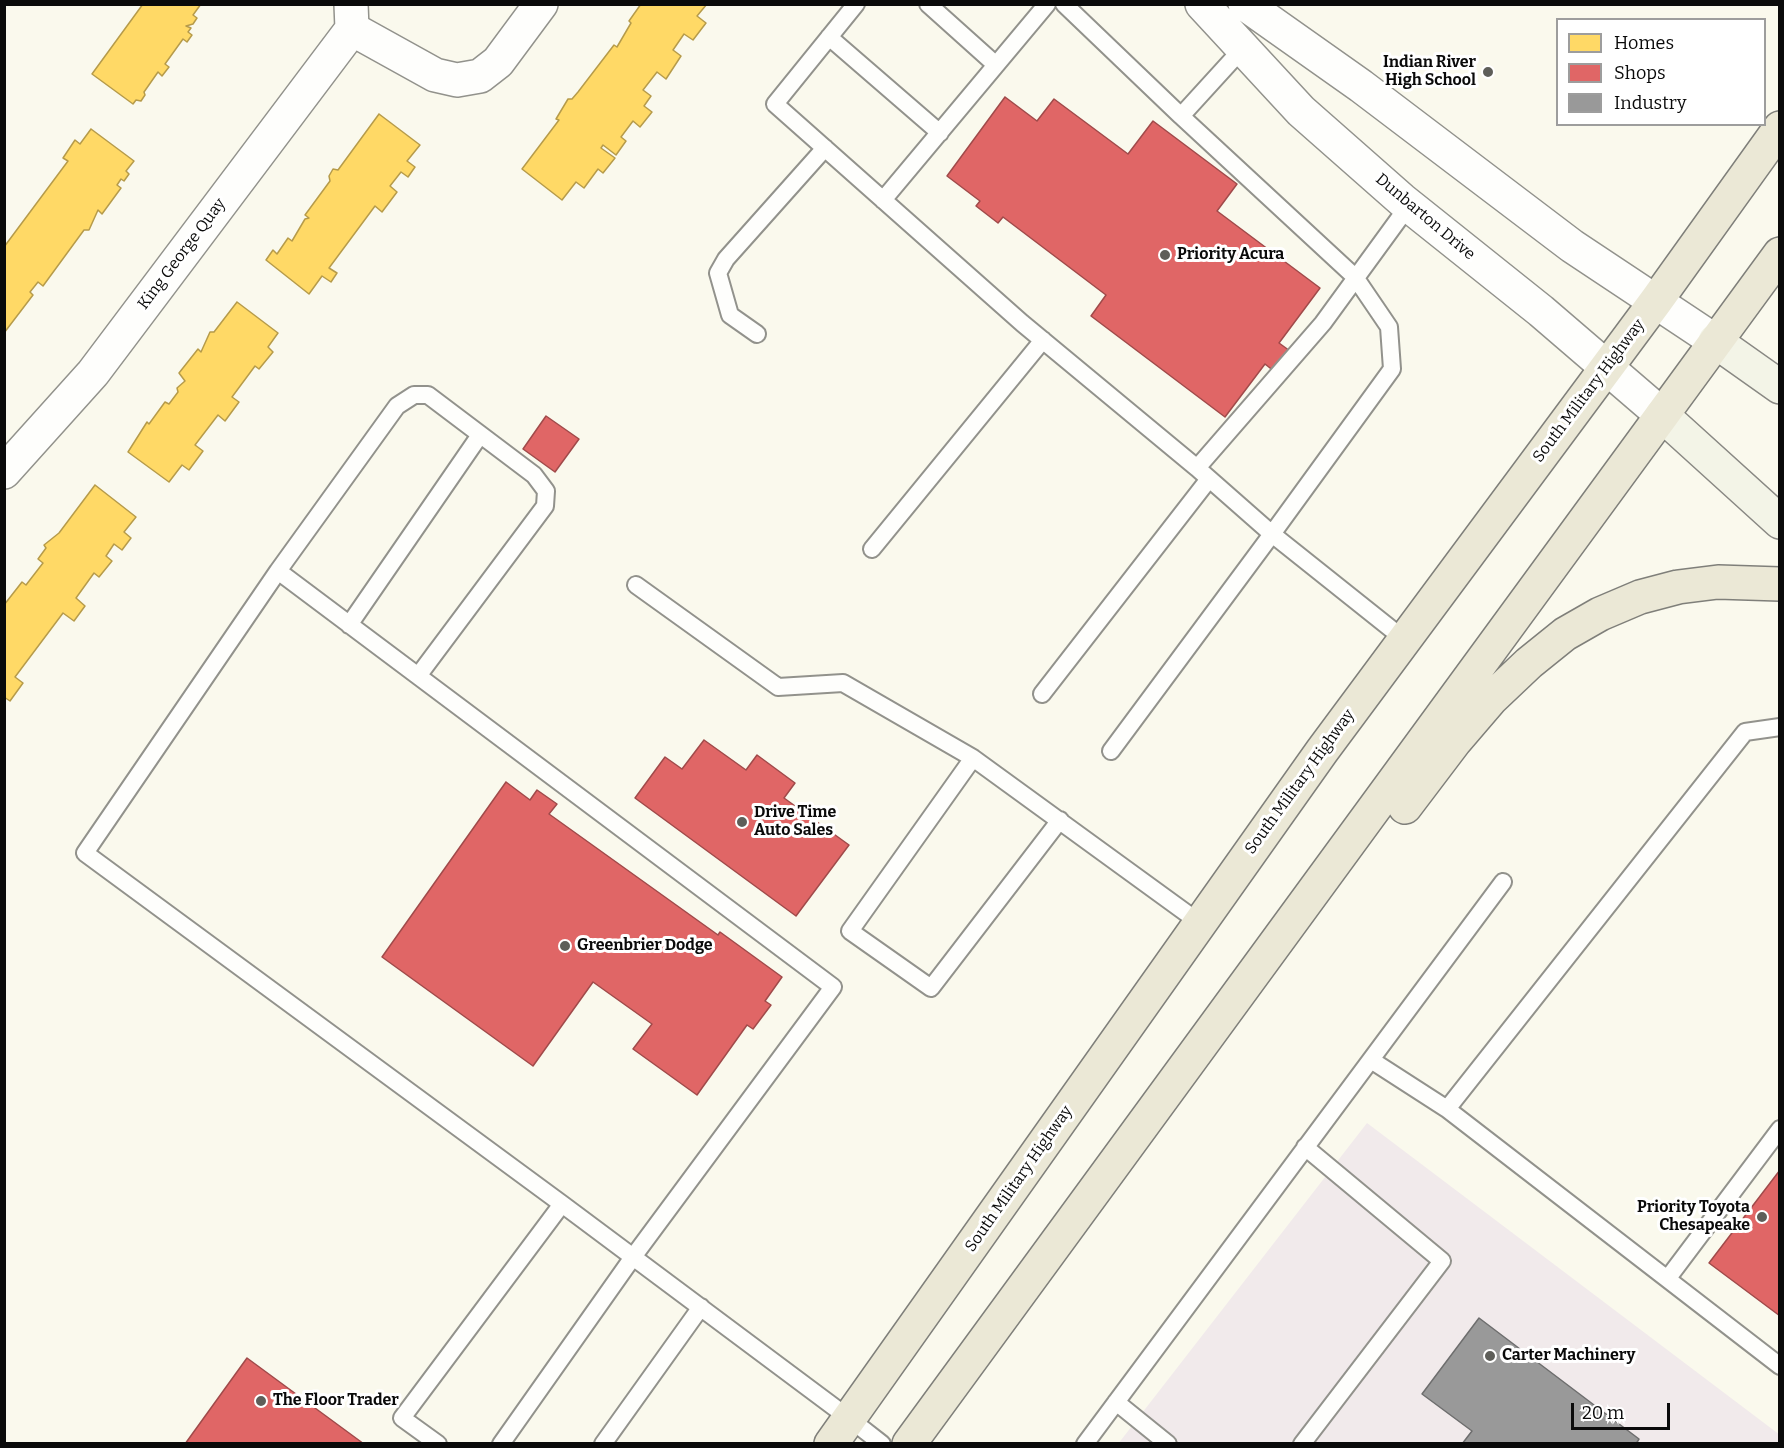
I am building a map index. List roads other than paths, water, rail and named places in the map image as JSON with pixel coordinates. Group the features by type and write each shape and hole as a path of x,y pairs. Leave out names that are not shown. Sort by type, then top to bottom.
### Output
{"main road":[{"name":"South Military Highway","path":"840,1431 1200,922 1405,640 1656,302 1779,128"},
{"path":"909,1443 1229,1009 1779,254"},
{"path":"1715,341 1779,387"},
{"path":"1662,415 1779,522"},
{"path":"1229,1009 1333,904 1448,749 1491,699 1529,663 1565,634 1600,614 1640,597 1678,587 1718,582 1759,581 1779,584"}],"street":[{"name":"King George Quay","path":"4,472 93,373 351,17 435,75 457,80 480,76 498,62 542,4"},
{"name":"Dunbarton Drive","path":"1202,4 1301,111 1409,205 1607,367 1662,415"},
{"path":"1245,4 1361,86 1572,246 1715,341"}],"lane":[{"path":"856,4 775,104 1042,340 1272,534 1405,640"},
{"path":"928,4 996,65"},
{"path":"884,200 1047,4"},
{"path":"1064,4 1181,116 1355,276 1389,327 1392,369 1111,751"},
{"path":"829,37 940,133"},
{"path":"1181,116 1243,48"},
{"path":"758,334 730,315 718,273 726,259 825,148"},
{"path":"1042,694 1203,474 1323,323 1355,276 1409,205"},
{"path":"872,549 1042,340"},
{"path":"418,676 545,506 546,491 541,483 428,395 414,395 404,399 397,406 278,571 85,853 701,1307 840,1431 882,1443"},
{"path":"349,625 480,435"},
{"path":"278,571 833,987 633,1257 501,1443"},
{"path":"636,585 778,687 843,683 973,758 1200,922"},
{"path":"1447,1109 1745,732 1779,727"},
{"path":"973,758 850,931 931,988 1060,820"},
{"path":"1085,1443 1503,882"},
{"path":"1371,1060 1447,1109 1779,1366"},
{"path":"1668,1278 1779,1129"},
{"path":"1302,1443 1442,1261 1305,1147"},
{"path":"438,1443 402,1418 562,1204"},
{"path":"603,1443 701,1307"},
{"path":"1116,1402 1168,1443"}],"place":[{"name":"Indian River High School","path":"1488,72"},
{"name":"Priority Acura","path":"1165,255"},
{"name":"Drive Time Auto Sales","path":"742,822"},
{"name":"Greenbrier Dodge","path":"565,946"},
{"name":"Priority Toyota Chesapeake","path":"1762,1217"},
{"name":"Carter Machinery","path":"1490,1356"},
{"name":"The Floor Trader","path":"261,1401"}]}
